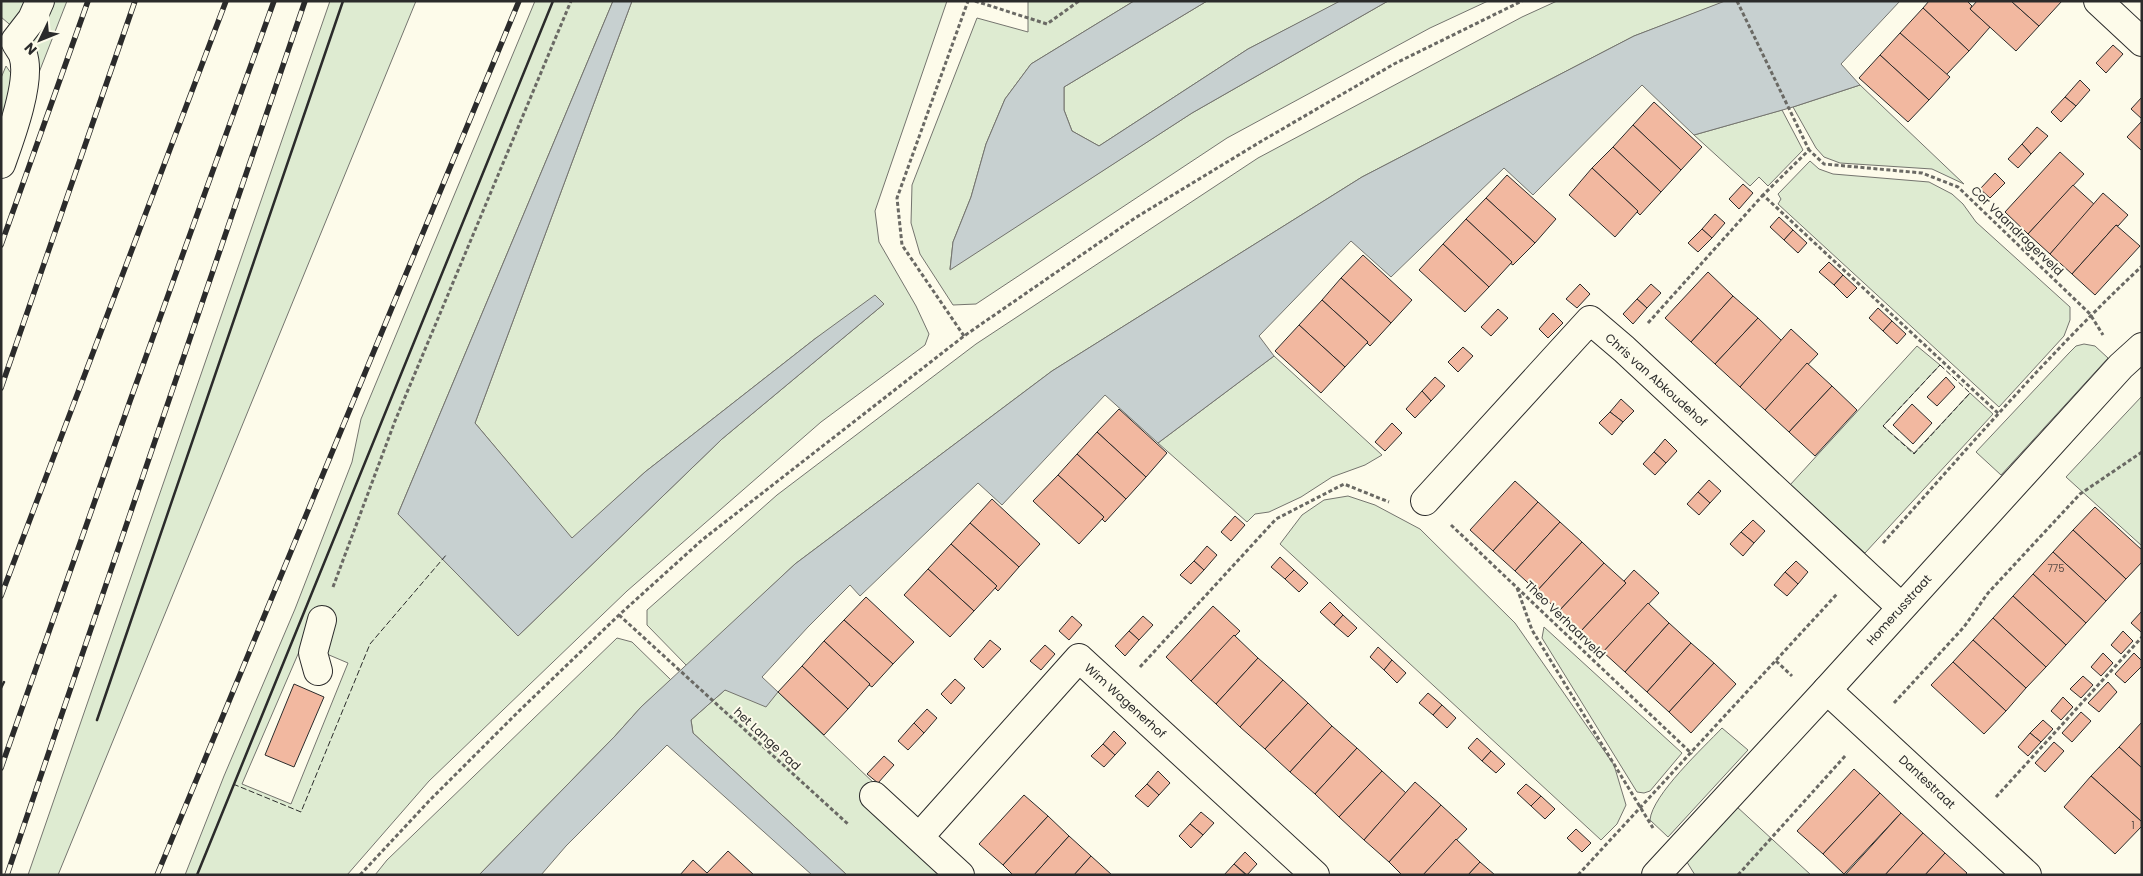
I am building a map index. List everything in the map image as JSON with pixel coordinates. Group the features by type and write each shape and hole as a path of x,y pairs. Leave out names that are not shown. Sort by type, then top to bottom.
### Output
{"street":[{"path":"1,164 19,107 25,73 23,56 8,36 28,25 40,1"},
{"path":"2098,1 2142,42"},
{"name":"Chris van Abkoudehof","path":"1425,501 1590,320 1624,349 1901,607"},
{"name":"Homerusstraat","path":"1664,867 2121,366 2142,347"},
{"path":"318,671 313,653 322,620"},
{"name":"Wim Wagenerhof","path":"929,826 1079,658 1315,875"},
{"name":"Dantestraat","path":"1827,690 2027,875"},
{"path":"874,796 960,875"}],"path":[{"path":"322,620 353,531 395,421 571,1"},
{"path":"964,336 902,245 898,198 968,1"},
{"path":"975,1 1047,24 1079,1"},
{"path":"360,875 436,794 619,615 702,540 964,336 1135,218 1260,142 1394,64 1522,1"},
{"name":"Cor Vaandragerveld","path":"1737,1 1809,150 1824,164 1922,173 1958,187 2090,314 2121,366"},
{"path":"1624,349 1763,195 1809,150"},
{"path":"1763,195 1998,413"},
{"path":"1738,875 1964,628 1988,593 2080,494 2142,452"},
{"path":"1116,693 1276,519 1344,484 1404,508 1425,501"},
{"name":"Theo Verhaarveld","path":"1425,501 1517,586 1692,754"},
{"path":"1517,586 1532,630 1664,867"},
{"name":"het Lange Pad","path":"619,615 855,831"},
{"path":"1972,824 2142,637"}],"green space":[{"path":"1,1 67,1 38,75 22,35 1,17"},
{"path":"330,1 416,1 58,875 28,875"},
{"path":"535,1 613,1 398,514 518,636 722,439 884,304 816,338 645,472 572,539 475,423 632,1 947,1 875,211 879,242 916,306 929,334 925,345 821,422 627,591 429,781 347,875 185,875 224,776 295,609 352,462 361,419","holes":["314,617 322,652 348,663 291,804 242,784"]},
{"path":"1028,1 1134,1 1031,64 1005,99 986,144 971,197 953,242 950,269 1192,113 1388,1 1488,1 1430,28 1227,138 976,304 953,305 920,254 911,223 912,185 977,18 1028,32"},
{"path":"1207,1 1341,1 1248,49 1099,146 1072,131 1064,110 1064,87"},
{"path":"1557,1 1724,2 1634,36 1362,177 1052,371 795,564 687,666 647,625 647,610 777,495 976,344 1258,158 1522,17"},
{"path":"6,66 15,79 1,151 1,78"},
{"path":"1860,85 1964,184 1932,169 1840,163 1824,157 1816,148 1793,107"},
{"path":"1782,110 1803,150 1768,186 1759,177 1750,186 1694,135"},
{"path":"1810,161 1819,169 1833,174 1929,182 1952,194 1963,204 1976,222 2070,307 2070,320 2064,336 1999,407 1778,204 1781,199 1778,194"},
{"path":"2084,344 2095,346 2108,358 2001,475 1976,452 2076,346"},
{"path":"1917,346 1940,365 1883,426 1914,453 1970,393 1993,414 1865,553 1790,485"},
{"path":"1274,356 1382,455 1365,465 1332,477 1301,497 1269,512 1255,514 1247,522 1158,443"},
{"path":"2142,396 2142,546 2066,477"},
{"path":"1348,496 1375,505 1420,529 1515,623 1614,765 1626,805 1617,824 1601,840 1280,544 1302,515 1324,500"},
{"path":"1544,627 1682,753 1650,791 1644,793 1637,792 1542,638"},
{"path":"617,638 632,642 671,680 641,707 479,875 375,875 387,860"},
{"path":"725,690 778,692 876,785 944,875 847,875 693,733 691,720"},
{"path":"1722,728 1748,750 1668,837 1650,820 1653,810 1669,785"},
{"path":"1736,806 1811,875 1695,875 1685,859"}],"shaded area":[{"path":"613,1 632,1 475,423 572,538 645,472 816,338 875,295 884,304 722,439 518,636 398,514"},
{"path":"1134,1 1207,1 1064,87 1064,110 1072,131 1099,146 1248,49 1340,1 1388,1 1192,113 950,270 953,242 971,197 986,144 1005,99 1031,64"},
{"path":"1725,1 1900,1 1841,64 1860,85 1793,107 1694,135 1642,85 1533,195 1504,168 1391,277 1351,241 1259,336 1274,356 1158,443 1105,395 1002,505 978,483 860,596 850,585 762,677 778,692 766,707 725,690 691,720 693,733 847,875 812,875 667,745 566,846 541,875 479,875 641,707 795,564 1052,371 1362,177 1634,36"}],"building":[{"path":"1929,1 1967,1 1972,6 1970,9 1990,27 1969,51 1923,8"},
{"path":"1977,1 2011,1 2039,26 2016,51 1970,9"},
{"path":"2011,1 2062,1 2039,26"},
{"path":"1923,8 1969,51 1946,75 1900,33"},
{"path":"1900,33 1950,77 1929,100 1880,55"},
{"path":"2113,45 2123,54 2106,73 2096,63"},
{"path":"1880,55 1929,100 1908,122 1859,78"},
{"path":"2080,80 2090,90 2076,106 2065,97"},
{"path":"2065,97 2076,106 2061,122 2051,112"},
{"path":"2142,97 2142,119 2131,109"},
{"path":"1654,102 1702,147 1681,170 1633,125"},
{"path":"2142,121 2142,149 2141,150 2127,137"},
{"path":"1633,125 1681,170 1661,192 1613,147"},
{"path":"2037,127 2048,136 2031,154 2022,144"},
{"path":"2022,144 2031,154 2018,168 2008,159"},
{"path":"1613,147 1661,192 1640,215 1592,168"},
{"path":"2060,152 2084,174 2028,234 2005,212"},
{"path":"1592,168 1638,211 1615,237 1569,195"},
{"path":"1995,173 2005,183 1990,198 1980,189"},
{"path":"1507,175 1556,219 1535,243 1486,198"},
{"path":"1743,184 1753,193 1739,209 1729,199"},
{"path":"2073,185 2095,205 2050,254 2028,234"},
{"path":"2103,193 2128,215 2118,226 2116,225 2072,274 2050,254"},
{"path":"1486,198 1535,243 1513,265 1466,219"},
{"path":"1715,214 1725,223 1712,238 1702,229"},
{"path":"1779,217 1793,230 1784,240 1770,227"},
{"path":"1466,219 1512,262 1489,287 1443,244"},
{"path":"2116,225 2140,246 2095,295 2072,274"},
{"path":"1702,229 1712,238 1698,252 1688,243"},
{"path":"1793,230 1807,243 1798,253 1784,240"},
{"path":"1443,244 1489,287 1465,312 1419,270"},
{"path":"1363,255 1412,300 1391,323 1341,278"},
{"path":"1829,262 1843,275 1834,285 1819,272"},
{"path":"1708,272 1733,296 1691,342 1665,318"},
{"path":"1843,275 1857,288 1847,298 1834,285"},
{"path":"1341,278 1391,323 1370,346 1368,342 1322,300"},
{"path":"1580,284 1590,294 1577,308 1566,299"},
{"path":"1651,284 1661,293 1647,308 1637,299"},
{"path":"1733,296 1758,318 1715,364 1691,342"},
{"path":"1637,299 1647,308 1633,324 1623,314"},
{"path":"1322,300 1368,342 1345,367 1299,325"},
{"path":"1878,308 1892,321 1883,331 1869,318"},
{"path":"1498,309 1508,318 1491,336 1481,327"},
{"path":"1553,313 1563,323 1548,338 1539,329"},
{"path":"1758,318 1782,341 1740,387 1715,364"},
{"path":"1892,321 1906,334 1897,344 1883,331"},
{"path":"1299,325 1345,367 1321,393 1275,351"},
{"path":"1791,329 1818,354 1765,410 1740,387"},
{"path":"1463,347 1473,356 1458,372 1448,362"},
{"path":"1807,363 1832,386 1789,432 1765,410"},
{"path":"1435,377 1445,386 1431,401 1422,391"},
{"path":"1946,377 1955,387 1937,406 1927,397"},
{"path":"1832,386 1857,410 1815,456 1789,432"},
{"path":"1422,391 1431,401 1415,418 1406,409"},
{"path":"1621,399 1634,411 1623,422 1610,412"},
{"path":"1912,404 1932,423 1913,444 1893,425"},
{"path":"1119,409 1167,453 1146,477 1097,432"},
{"path":"1610,412 1623,422 1612,435 1599,423"},
{"path":"1392,423 1402,433 1385,451 1375,442"},
{"path":"1097,432 1146,477 1126,499 1077,454"},
{"path":"1665,439 1677,451 1666,463 1654,452"},
{"path":"1654,452 1666,463 1655,475 1643,464"},
{"path":"1077,454 1126,499 1105,522 1102,519 1104,517 1058,475"},
{"path":"1058,475 1104,517 1079,544 1033,501"},
{"path":"1709,480 1721,491 1710,503 1698,492"},
{"path":"1515,481 1538,502 1493,551 1470,530"},
{"path":"1698,492 1710,503 1699,515 1687,504"},
{"path":"992,499 1040,544 1019,567 970,523"},
{"path":"1538,502 1560,522 1515,571 1493,551"},
{"path":"2095,507 2142,550 2142,562 2126,579 2073,530"},
{"path":"1235,516 1245,525 1231,541 1221,532"},
{"path":"1753,520 1765,531 1754,543 1741,532"},
{"path":"1560,522 1582,542 1537,591 1515,571"},
{"path":"970,523 1019,567 998,591 995,588 997,586 951,544"},
{"path":"2073,530 2126,579 2106,601 2053,552"},
{"path":"1741,532 1754,543 1743,556 1730,544"},
{"path":"1582,542 1604,563 1559,611 1537,591"},
{"path":"951,544 997,586 974,611 928,569"},
{"path":"1207,546 1217,555 1204,570 1194,561"},
{"path":"2053,552 2106,601 2086,623 2033,574"},
{"path":"1280,557 1294,570 1285,579 1271,567"},
{"path":"1194,561 1204,570 1191,584 1180,575"},
{"path":"1796,561 1808,572 1798,584 1785,572"},
{"path":"1604,563 1626,583 1581,631 1559,611"},
{"path":"928,569 974,611 950,637 904,595"},
{"path":"1294,570 1308,583 1299,592 1285,579"},
{"path":"1634,570 1659,593 1603,652 1581,631 1626,583 1624,581"},
{"path":"1785,572 1798,584 1787,596 1774,585"},
{"path":"2033,574 2086,623 2066,645 2013,596"},
{"path":"2013,596 2066,645 2046,667 1993,618"},
{"path":"866,597 914,642 893,664 844,620"},
{"path":"1330,602 1343,615 1334,625 1320,612"},
{"path":"1648,603 1669,623 1625,672 1603,652"},
{"path":"1213,606 1240,631 1191,681 1166,657"},
{"path":"2142,611 2142,631 2141,632 2131,623"},
{"path":"1343,615 1357,628 1348,637 1334,625"},
{"path":"1072,616 1082,625 1069,640 1059,631"},
{"path":"1143,616 1153,625 1139,640 1129,631"},
{"path":"1993,618 2046,667 2026,688 1973,640"},
{"path":"844,620 893,664 872,687 824,641"},
{"path":"1669,623 1691,643 1647,692 1625,672"},
{"path":"1129,631 1139,640 1125,656 1115,646"},
{"path":"2123,631 2133,641 2121,654 2111,645"},
{"path":"1234,635 1258,658 1216,704 1191,681"},
{"path":"990,640 1001,649 983,668 974,659"},
{"path":"1973,640 2026,688 2006,711 1953,662"},
{"path":"824,641 870,684 848,709 802,666"},
{"path":"1691,643 1714,663 1669,712 1647,692"},
{"path":"1045,645 1055,654 1041,670 1030,661"},
{"path":"1378,647 1392,660 1384,670 1370,657"},
{"path":"2103,653 2113,663 2101,676 2091,667"},
{"path":"2134,653 2142,661 2142,666 2125,683 2115,674"},
{"path":"1258,658 1283,680 1240,727 1216,704"},
{"path":"1392,660 1406,673 1397,683 1384,670"},
{"path":"1953,662 2006,711 1984,734 1931,685"},
{"path":"1714,663 1736,684 1691,733 1669,712"},
{"path":"802,666 848,709 824,735 778,692"},
{"path":"2083,676 2093,685 2081,698 2070,689"},
{"path":"955,679 965,688 951,704 941,694"},
{"path":"1283,680 1308,703 1265,749 1240,727"},
{"path":"2108,682 2117,692 2099,712 2088,703"},
{"path":"294,684 324,697 294,767 265,755"},
{"path":"1428,693 1442,705 1433,715 1419,703"},
{"path":"2063,697 2073,707 2061,720 2051,711"},
{"path":"1308,703 1332,726 1290,772 1265,749"},
{"path":"1442,705 1456,718 1447,728 1433,715"},
{"path":"927,709 937,718 924,733 914,723"},
{"path":"2081,712 2091,721 2072,742 2062,733"},
{"path":"2043,720 2053,729 2041,742 2030,733"},
{"path":"2142,722 2142,768 2119,747"},
{"path":"914,723 924,733 908,750 898,741"},
{"path":"1332,726 1357,748 1315,794 1290,772"},
{"path":"1114,731 1126,743 1115,755 1103,744"},
{"path":"2030,733 2041,742 2028,756 2018,747"},
{"path":"1477,738 1491,751 1482,761 1468,748"},
{"path":"2054,742 2064,751 2045,772 2035,763"},
{"path":"1103,744 1115,755 1104,767 1091,756"},
{"path":"2119,747 2142,768 2142,822 2091,776"},
{"path":"1357,748 1382,771 1339,817 1315,794"},
{"path":"1491,751 1505,764 1496,773 1482,761"},
{"path":"884,756 894,765 878,783 867,774"},
{"path":"1854,769 1880,793 1823,854 1797,831"},
{"path":"1158,771 1170,783 1159,795 1147,784"},
{"path":"1382,771 1406,793 1364,840 1339,817"},
{"path":"2091,776 2142,822 2142,826 2115,854 2064,807"},
{"path":"1415,782 1441,805 1389,862 1364,840"},
{"path":"1147,784 1159,795 1148,807 1135,796"},
{"path":"1526,784 1541,796 1531,806 1517,793"},
{"path":"1880,793 1901,813 1844,874 1823,854"},
{"path":"1024,795 1048,816 1003,865 979,844"},
{"path":"1541,796 1555,809 1545,819 1531,806"},
{"path":"1441,805 1467,829 1423,875 1402,875 1389,862"},
{"path":"1201,812 1214,823 1203,835 1190,824"},
{"path":"1901,813 1923,833 1885,875 1845,875"},
{"path":"1048,816 1069,836 1034,875 1013,875 1003,865"},
{"path":"1190,824 1203,835 1191,848 1179,836"},
{"path":"1576,829 1591,843 1582,852 1567,838"},
{"path":"1923,833 1945,853 1925,875 1885,875"},
{"path":"1069,836 1091,856 1074,875 1034,875"},
{"path":"1456,839 1480,862 1468,875 1423,875"},
{"path":"728,851 754,875 680,875 693,860 707,873"},
{"path":"1245,852 1257,864 1247,875 1234,864"},
{"path":"1945,853 1967,873 1965,875 1925,875"},
{"path":"1091,856 1112,875 1074,875"},
{"path":"1480,862 1495,875 1468,875"},
{"path":"1234,864 1246,875 1224,875"}],"railway":[{"path":"1,245 88,1"},
{"path":"1,388 135,1"},
{"path":"1,596 226,1"},
{"path":"1,768 130,401 274,1"},
{"path":"7,875 305,1"},
{"path":"157,875 519,1"}],"fence":[{"path":"1940,365 1970,393 1914,454 1883,426 1940,365"},
{"path":"233,784 301,812 370,644 447,554"}],"wall":[{"path":"97,720 343,1"},
{"path":"197,875 553,1"},
{"path":"1,688 4,682"}]}
